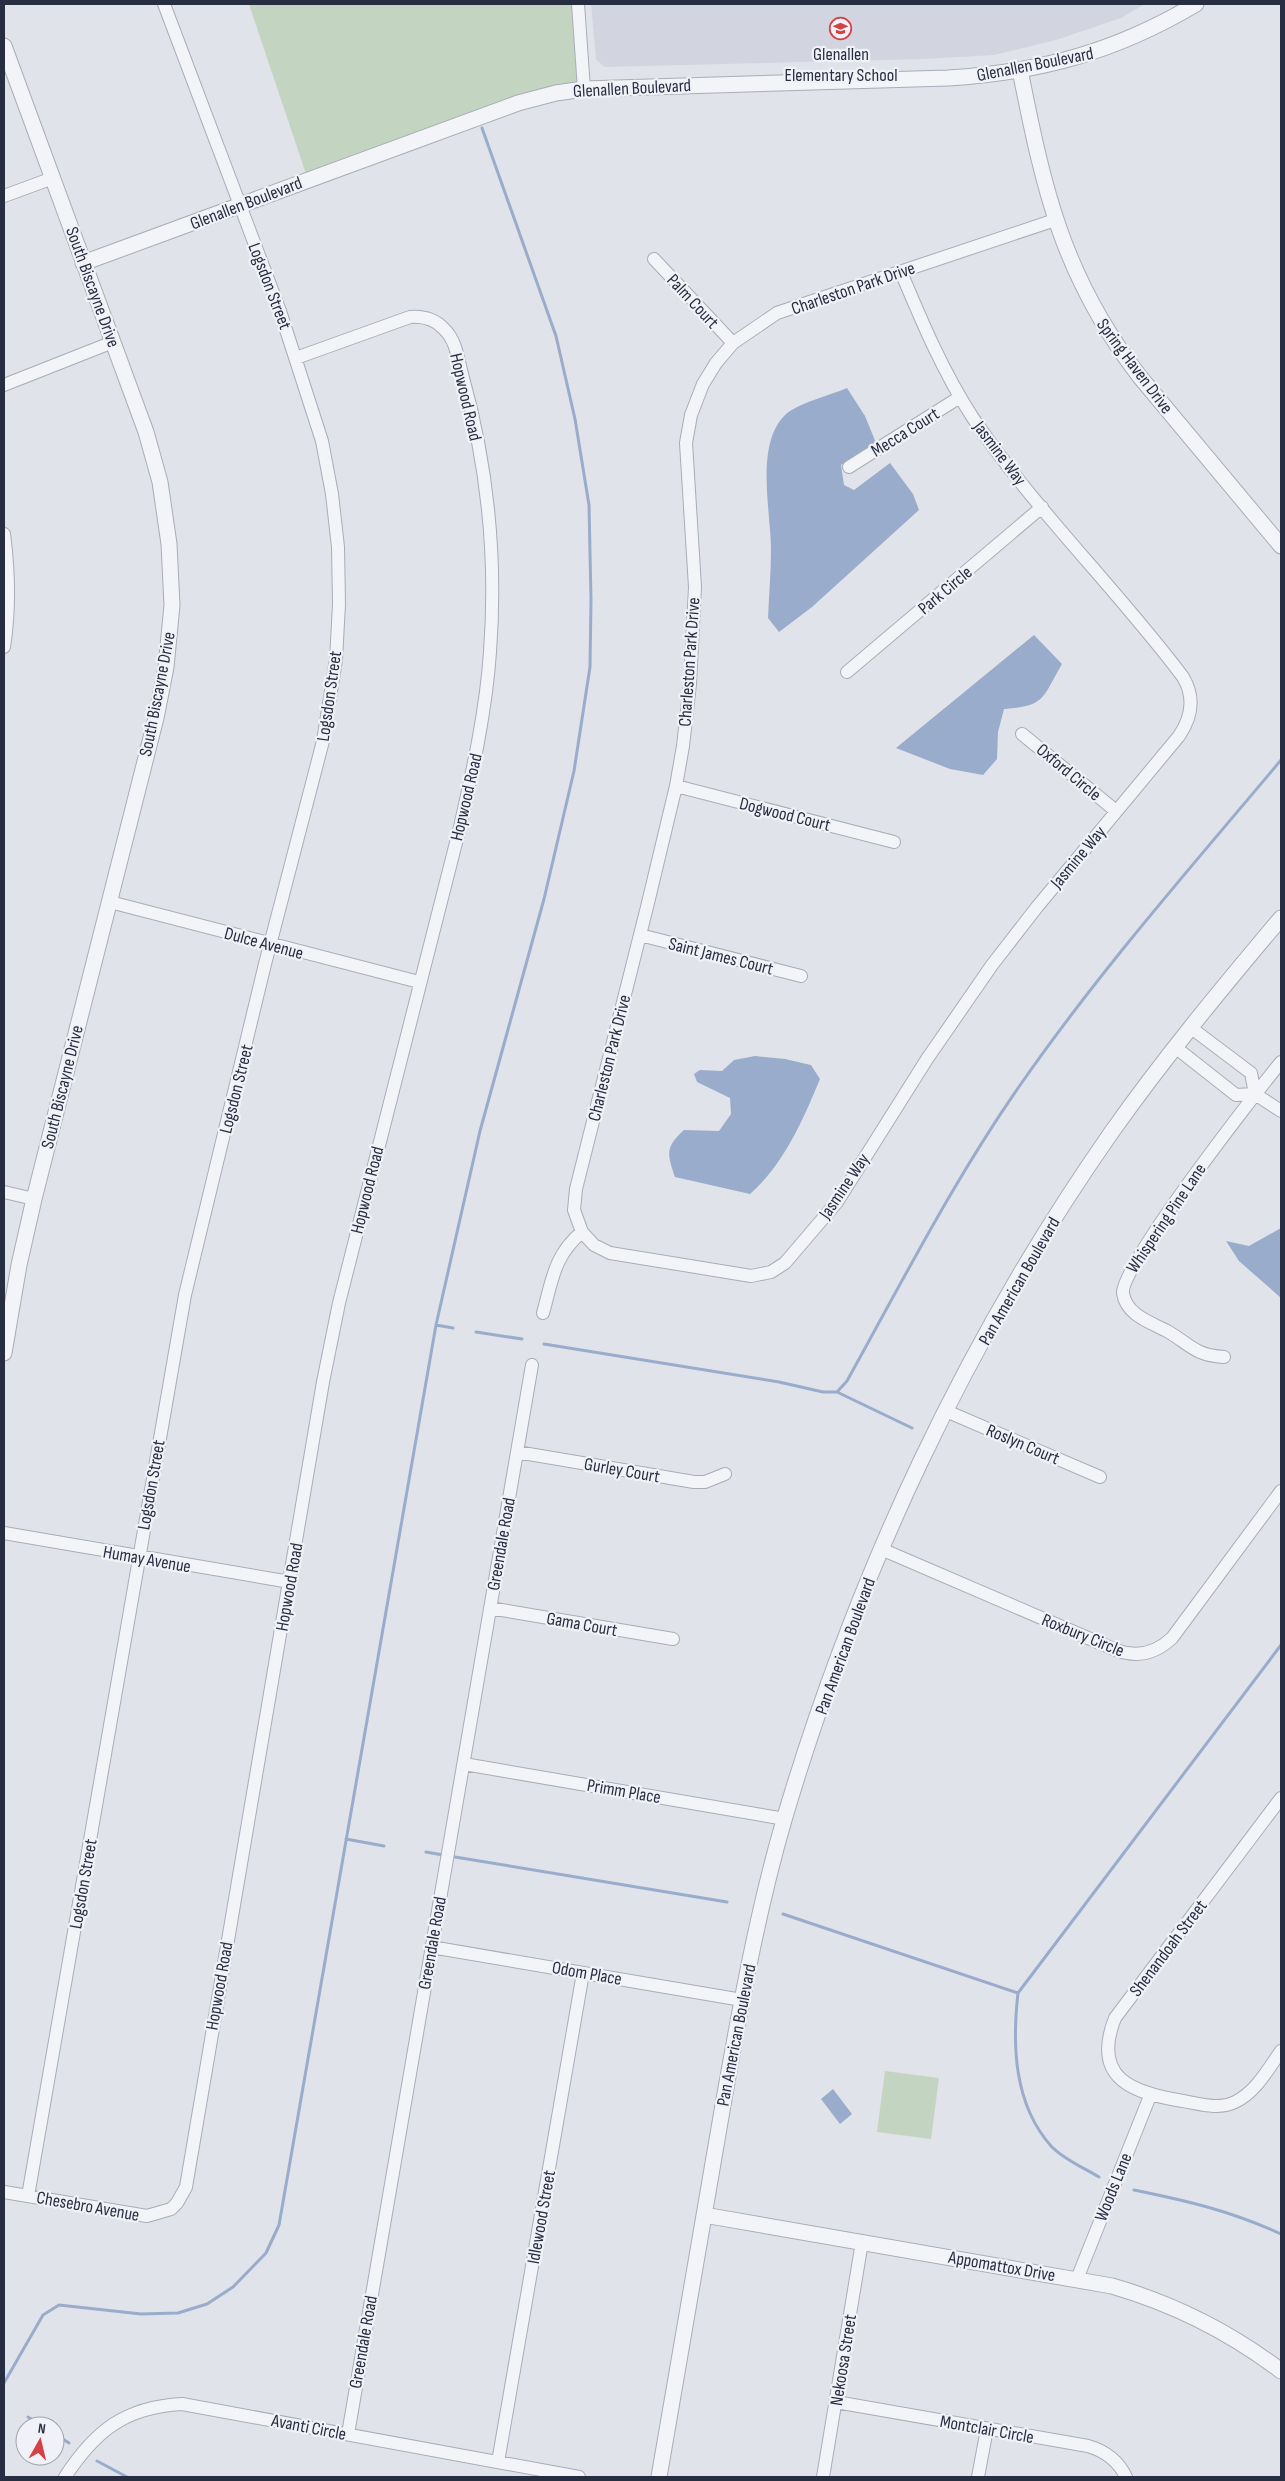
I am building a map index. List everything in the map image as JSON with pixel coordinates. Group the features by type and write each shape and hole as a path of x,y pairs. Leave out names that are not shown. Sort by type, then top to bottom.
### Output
{"street":[{"name":"Logsdon Street","path":"28,2196 185,1295 323,741 336,660 339,604 338,547 332,494 322,441 296,358 164,4"},
{"path":"578,4 584,89"},
{"name":"Glenallen Boulevard","path":"83,263 518,103 556,93 584,89 948,78 1020,70 1081,57 1117,44 1163,23 1196,4"},
{"name":"South Biscayne Drive","path":"4,46 146,432 160,482 169,544 172,605 162,688 110,902 34,1199 19,1266 4,1353"},
{"name":"Spring Haven Drive","path":"1020,70 1032,132 1055,220 1086,296 1120,351 1281,546"},
{"path":"4,196 53,178"},
{"name":"Charleston Park Drive","path":"582,1232 575,1216 574,1199 676,786 688,708 694,619 694,567 686,453 694,406 703,384 716,363 733,344 755,326 777,314 1055,220"},
{"name":"Palm Court","path":"654,259 733,344"},
{"name":"Jasmine Way","path":"582,1232 594,1245 617,1254 751,1276 765,1274 781,1266 837,1202 927,1059 992,966 1037,907 1185,727 1190,710 1190,694 1179,672 1002,458 960,397 933,346 901,272"},
{"name":"Hopwood Road","path":"171,2208 177,2203 186,2187 339,1303 476,754 490,652 492,569 489,520 473,420 453,342 445,330 427,318 418,316 401,319 296,358"},
{"path":"4,385 113,342"},
{"name":"Mecca Court","path":"849,467 960,397"},
{"name":"Park Circle","path":"847,672 1042,507"},
{"path":"4,534 9,579 9,604 4,647"},
{"name":"Oxford Circle","path":"1022,734 1116,811"},
{"name":"Dogwood Court","path":"676,786 894,842"},
{"name":"Dulce Avenue","path":"110,902 420,982"},
{"name":"Pan American Boulevard","path":"660,2477 704,2215 758,1921 785,1819 842,1646 881,1549 946,1411 993,1322 1045,1233 1111,1134 1190,1027 1281,918"},
{"name":"Saint James Court","path":"640,936 801,976"},
{"path":"1190,1027 1251,1074 1254,1094"},
{"path":"1176,1047 1236,1095 1254,1094 1281,1111"},
{"name":"Whispering Pine Lane","path":"1224,1357 1200,1354 1171,1334 1142,1319 1125,1300 1123,1286 1125,1279 1161,1224 1254,1094 1281,1062"},
{"path":"4,1192 34,1199"},
{"path":"543,1313 560,1255 570,1242 582,1232"},
{"path":"517,1452 532,1365"},
{"name":"Roslyn Court","path":"946,1411 1100,1477"},
{"name":"Gurley Court","path":"517,1452 688,1481 704,1482 725,1474"},
{"name":"Greendale Road","path":"348,2434 517,1452"},
{"name":"Roxbury Circle","path":"881,1549 1116,1650 1134,1654 1146,1653 1156,1650 1172,1638 1281,1491"},
{"name":"Humay Avenue","path":"4,1533 290,1582"},
{"name":"Gama Court","path":"490,1608 673,1639"},
{"name":"Primm Place","path":"464,1764 785,1819"},
{"name":"Shenandoah Street","path":"1281,1798 1116,2018 1108,2041 1111,2064 1126,2084 1150,2096 1205,2105 1226,2105 1234,2102 1257,2084 1281,2052"},
{"name":"Odom Place","path":"432,1947 742,2000"},
{"name":"Idlewood Street","path":"498,2462 583,1973"},
{"name":"Woods Lane","path":"1077,2279 1150,2096"},
{"name":"Chesebro Avenue","path":"4,2192 142,2216 155,2216 171,2208"},
{"name":"Appomattox Drive","path":"704,2215 1077,2279 1134,2292 1188,2314 1249,2348 1281,2371"},
{"name":"Nekoosa Street","path":"823,2477 862,2242"},
{"name":"Montclair Circle","path":"836,2402 1098,2449 1114,2460 1126,2477"},
{"name":"Avanti Circle","path":"65,2477 87,2447 108,2427 134,2413 163,2405 200,2406 579,2477"},
{"path":"978,2477 987,2429"}],"shaded area":[{"name":"Glenallen Elementary School","path":"591,4 1145,4 1121,18 1056,40 994,55 926,59 605,67 596,60"}],"green space":[{"path":"249,4 572,4 578,83 306,174"},
{"path":"885,2071 939,2078 931,2139 877,2132"}],"water":[{"path":"847,388 865,416 876,443 841,465 844,485 854,490 890,463 913,494 919,510 812,607 779,632 768,618 771,549 767,476 771,438 779,423 790,411"},
{"path":"1034,635 1062,664 1046,692 1036,702 1018,708 1004,709 998,732 997,759 983,775 950,769 896,748"},
{"path":"755,1056 785,1059 811,1065 820,1079 807,1110 783,1155 750,1194 675,1177 669,1157 673,1141 684,1130 719,1131 731,1114 730,1098 697,1082 694,1074 700,1070 722,1071 734,1060"},
{"path":"1281,1228 1281,1298 1239,1261 1226,1241 1249,1246"},
{"path":"833,2089 852,2114 840,2124 821,2099"}],"waterway":[{"path":"4,2383 43,2315 59,2305 141,2314 178,2313 207,2304 233,2287 266,2253 279,2225 436,1325 480,1131 544,899 574,771 590,667 589,505 575,419 556,336 482,128"},
{"path":"544,1344 779,1382 823,1392 837,1392 847,1381 975,1154 1023,1081 1116,957 1281,760"},
{"path":"436,1325 453,1328"},
{"path":"476,1332 522,1339"},
{"path":"837,1392 912,1428"},
{"path":"1099,2177 1056,2151 1039,2130 1029,2112 1018,2074 1016,2054 1015,2033 1018,1993 1281,1645"},
{"path":"346,1839 384,1846"},
{"path":"426,1852 443,1855"},
{"path":"449,1856 727,1902"},
{"path":"783,1914 1018,1993"},
{"path":"1134,2190 1209,2208 1245,2219 1281,2234"},
{"path":"65,2440 69,2443"},
{"path":"97,2461 127,2477"}],"place":[{"name":"Glenallen Elementary School","path":"841,29"}]}
